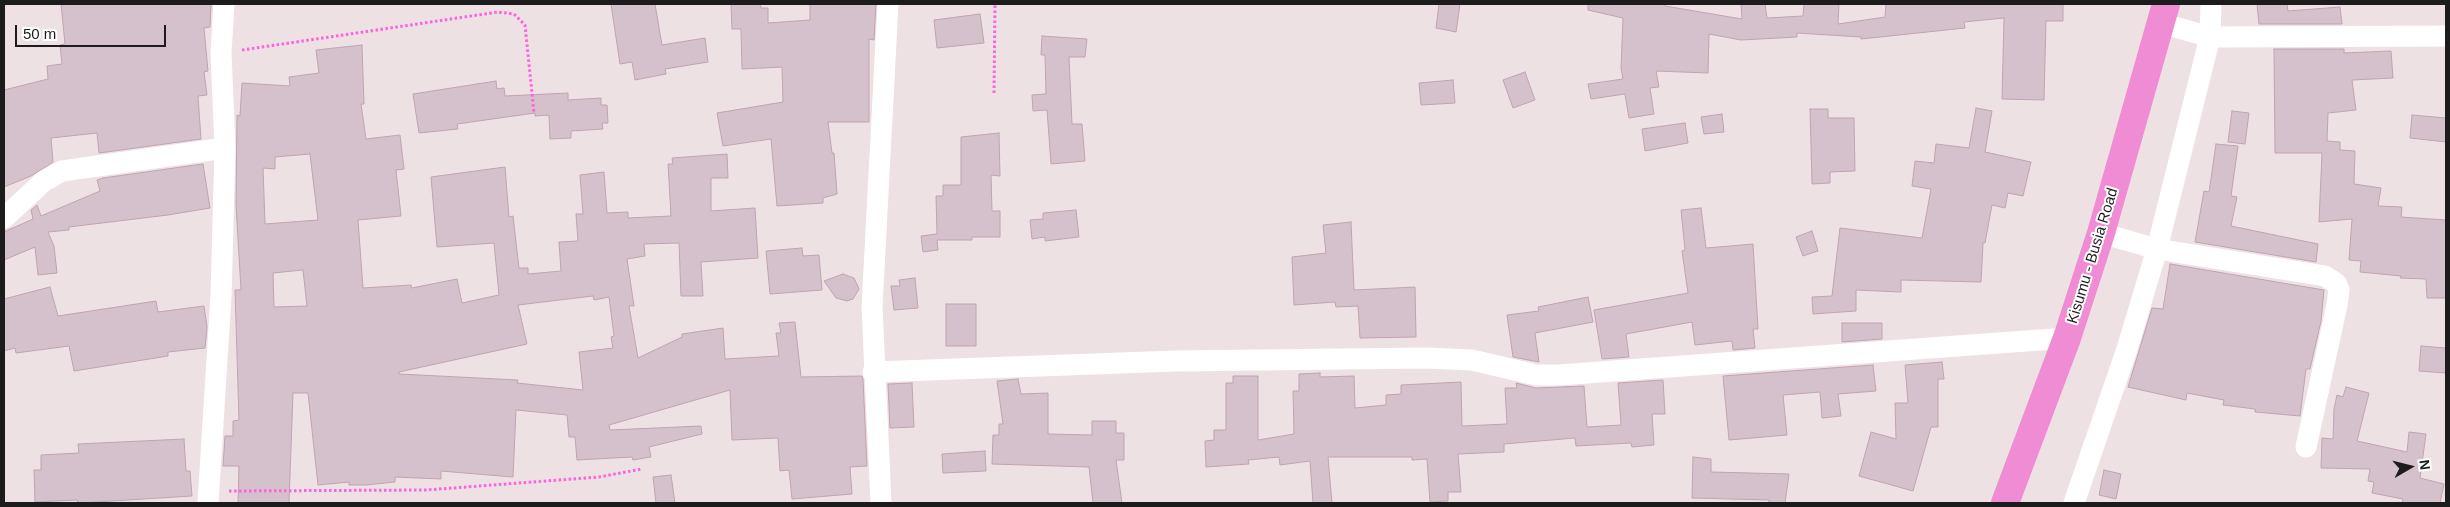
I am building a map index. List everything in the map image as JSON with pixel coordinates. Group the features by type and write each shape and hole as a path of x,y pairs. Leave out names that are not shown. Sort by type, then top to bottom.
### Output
{"highway":[{"name":"Kisumu - Busia Road","path":"2005,503 2067,338 2101,233 2164,13"}],"street":[{"path":"209,497 221,296 225,148 222,53 224,4"},
{"path":"881,503 873,372 873,270 888,4"},
{"path":"2074,503 2127,350 2157,249 2210,37 2211,4"},
{"path":"2164,13 2210,37 2446,36"},
{"path":"4,218 44,181 62,170 225,148"},
{"path":"2101,233 2157,249 2325,276 2336,283 2339,290 2337,305 2306,447"},
{"path":"873,372 1176,361 1426,358 1472,360 1536,375 1559,375 2067,338"}],"path":[{"path":"994,93 995,4"},
{"path":"222,53 498,12 514,14 525,25 534,113"},
{"path":"209,497 426,490 599,476 642,469"}],"building":[{"path":"61,4 211,4 210,27 204,28 208,71 204,72 207,95 198,96 201,139 99,153 97,133 51,138 53,162 31,176 4,187 4,90 48,79 47,66 62,64 60,45 65,44"},
{"path":"611,4 655,4 662,45 705,38 708,62 665,69 666,74 635,80 632,62 620,64"},
{"path":"731,4 760,4 761,8 768,8 768,23 810,20 810,4 876,4 874,40 869,39 869,122 828,122 832,153 834,153 837,194 823,198 823,203 777,206 771,139 723,146 717,113 783,102 782,67 742,69 741,29 732,29"},
{"path":"1439,4 1460,4 1456,32 1436,28"},
{"path":"1588,4 1665,4 1665,6 1742,19 1741,4 1765,4 1767,18 1803,16 1804,4 1839,4 1838,24 1885,17 1886,4 2063,4 2063,21 2046,21 2044,100 2002,99 2004,18 1964,22 1965,28 1861,39 1861,37 1797,33 1797,37 1741,40 1709,34 1708,73 1656,71 1659,87 1650,88 1654,114 1629,118 1625,94 1591,99 1588,84 1623,79 1621,68 1623,18 1588,10"},
{"path":"2257,4 2287,4 2288,11 2340,7 2342,24 2259,24"},
{"path":"980,14 984,43 937,48 934,20"},
{"path":"1042,36 1087,39 1085,57 1069,57 1072,124 1082,124 1085,161 1051,164 1047,110 1033,111 1032,95 1046,94 1045,55 1041,55"},
{"path":"362,45 364,104 361,104 366,139 400,135 404,169 396,170 401,216 358,220 363,288 411,285 412,288 457,279 462,303 499,295 494,243 437,247 431,177 505,167 509,217 513,216 519,268 528,268 528,274 561,271 559,242 578,241 576,214 583,214 580,175 604,172 607,213 628,212 628,218 671,216 668,164 673,164 672,158 727,154 728,178 711,178 711,211 755,208 758,258 701,262 703,296 681,296 679,243 644,244 645,256 627,259 634,306 629,306 638,358 682,337 682,334 723,328 725,359 779,356 776,333 781,333 779,323 795,322 801,377 862,376 863,379 867,466 850,467 852,494 792,499 789,470 780,471 778,438 732,440 730,390 609,425 610,430 701,426 702,434 649,447 651,457 633,460 632,457 577,460 575,437 569,437 567,415 516,410 513,477 441,471 441,479 395,477 395,482 366,485 349,485 349,482 318,485 308,393 293,393 289,503 238,503 239,466 223,466 225,436 233,436 233,421 239,420 235,290 241,290 236,204 237,115 240,116 242,83 290,86 289,77 319,73 316,50","holes":["310,154 318,220 265,224 263,168 275,169 275,157","303,270 307,306 274,307 273,273","593,296 594,300 609,297 614,336 611,337 613,348 579,352 583,390 517,383 518,380 399,374 399,372 527,344 518,305"]},
{"path":"2274,49 2344,49 2344,53 2391,51 2393,78 2352,80 2356,110 2328,113 2327,141 2340,142 2340,150 2355,151 2354,184 2381,188 2378,206 2402,207 2401,217 2446,220 2446,298 2427,298 2426,279 2400,278 2401,276 2360,272 2361,261 2349,260 2352,219 2319,222 2322,153 2275,153"},
{"path":"1525,72 1535,100 1513,108 1503,80"},
{"path":"1453,80 1455,103 1421,105 1419,83"},
{"path":"496,81 497,89 504,88 505,96 568,93 568,100 601,98 601,105 607,105 608,123 602,123 603,129 571,131 571,138 550,139 549,115 535,116 535,113 457,124 458,129 419,133 413,94"},
{"path":"1976,108 1992,111 1985,152 2031,162 2023,196 2008,193 2005,208 1992,205 1985,243 1983,243 1981,282 1901,280 1901,292 1856,290 1856,311 1813,314 1812,297 1832,296 1840,228 1922,238 1931,189 1912,186 1915,161 1934,163 1936,144 1969,148"},
{"path":"1810,109 1828,109 1828,118 1854,118 1855,171 1830,172 1830,183 1812,184"},
{"path":"2232,111 2249,113 2245,144 2228,142"},
{"path":"1722,114 1724,132 1704,134 1701,117"},
{"path":"2412,115 2446,118 2446,142 2410,138"},
{"path":"1685,123 1688,143 1645,151 1642,129"},
{"path":"999,133 1000,176 991,175 992,211 1000,211 1000,237 972,237 972,240 937,240 938,250 923,252 921,236 937,234 936,196 943,196 943,185 961,185 961,137"},
{"path":"2216,144 2238,146 2231,196 2237,197 2231,226 2318,244 2316,262 2195,242 2204,191 2209,192"},
{"path":"203,164 210,208 69,227 69,230 48,232 54,246 57,273 38,275 35,247 4,260 4,232 33,219 31,210 37,205 41,216 100,191 97,180 103,178"},
{"path":"1701,208 1706,248 1753,244 1758,329 1753,329 1755,348 1733,350 1732,341 1695,345 1692,322 1626,334 1629,357 1602,359 1594,310 1688,293 1682,251 1685,250 1681,210"},
{"path":"1076,210 1079,237 1045,241 1045,237 1032,239 1030,220 1043,219 1043,213"},
{"path":"1351,222 1354,290 1415,287 1416,337 1360,338 1358,306 1336,307 1335,302 1294,305 1292,257 1326,253 1323,225"},
{"path":"1812,231 1818,251 1803,256 1796,237"},
{"path":"802,248 803,256 819,255 822,290 770,294 766,251"},
{"path":"2170,264 2324,290 2321,321 2310,369 2306,369 2300,416 2255,412 2255,409 2223,405 2224,400 2187,393 2186,400 2128,387 2152,308 2163,309"},
{"path":"843,274 854,278 859,289 853,299 847,301 836,298 824,281"},
{"path":"915,278 918,308 894,310 891,286 900,286 899,280"},
{"path":"50,287 58,316 156,301 158,312 204,306 207,327 205,348 168,352 168,356 74,371 69,346 16,353 15,348 4,351 4,299"},
{"path":"1588,297 1593,322 1535,333 1539,362 1513,357 1507,315 1539,311 1538,307"},
{"path":"946,304 976,304 976,346 946,346"},
{"path":"1842,323 1882,323 1882,339 1842,342"},
{"path":"2421,346 2446,348 2446,373 2419,371"},
{"path":"1942,362 1944,379 1938,379 1938,427 1931,427 1913,491 1859,476 1871,432 1896,439 1895,403 1908,403 1905,365"},
{"path":"1873,365 1876,391 1838,394 1841,416 1822,418 1820,392 1783,395 1787,435 1729,440 1723,376"},
{"path":"1320,373 1320,377 1354,376 1355,408 1386,405 1386,395 1401,394 1401,385 1461,382 1462,426 1507,424 1505,388 1517,388 1516,383 1536,388 1584,386 1587,427 1621,425 1618,383 1663,380 1665,414 1652,414 1654,445 1632,447 1631,443 1576,446 1575,438 1504,444 1504,452 1458,454 1461,492 1448,492 1448,501 1430,502 1427,459 1412,460 1412,457 1328,457 1332,503 1313,503 1310,461 1280,465 1279,457 1248,460 1249,464 1206,467 1205,441 1214,440 1214,430 1226,430 1226,383 1233,383 1233,376 1258,376 1258,440 1294,434 1293,391 1299,391 1299,374"},
{"path":"1018,379 1021,394 1048,393 1048,434 1092,435 1092,421 1116,421 1116,433 1124,433 1124,460 1116,460 1122,503 1093,503 1089,467 992,464 993,435 999,435 999,424 1003,424 997,381"},
{"path":"912,383 914,427 890,428 888,384"},
{"path":"2346,387 2369,393 2357,441 2407,452 2409,432 2426,434 2420,478 2444,484 2440,503 2402,503 2403,499 2372,493 2374,482 2368,481 2370,469 2321,468 2322,438 2333,439 2334,409 2337,395 2343,397"},
{"path":"184,439 186,471 190,471 192,496 80,503 77,500 35,502 34,470 41,470 41,455 79,453 78,444"},
{"path":"985,451 986,471 943,473 942,454"},
{"path":"1693,457 1711,459 1711,472 1789,474 1785,503 1769,503 1769,500 1692,498"},
{"path":"2104,470 2121,474 2116,499 2099,495"},
{"path":"671,475 675,503 656,503 653,477"}]}
